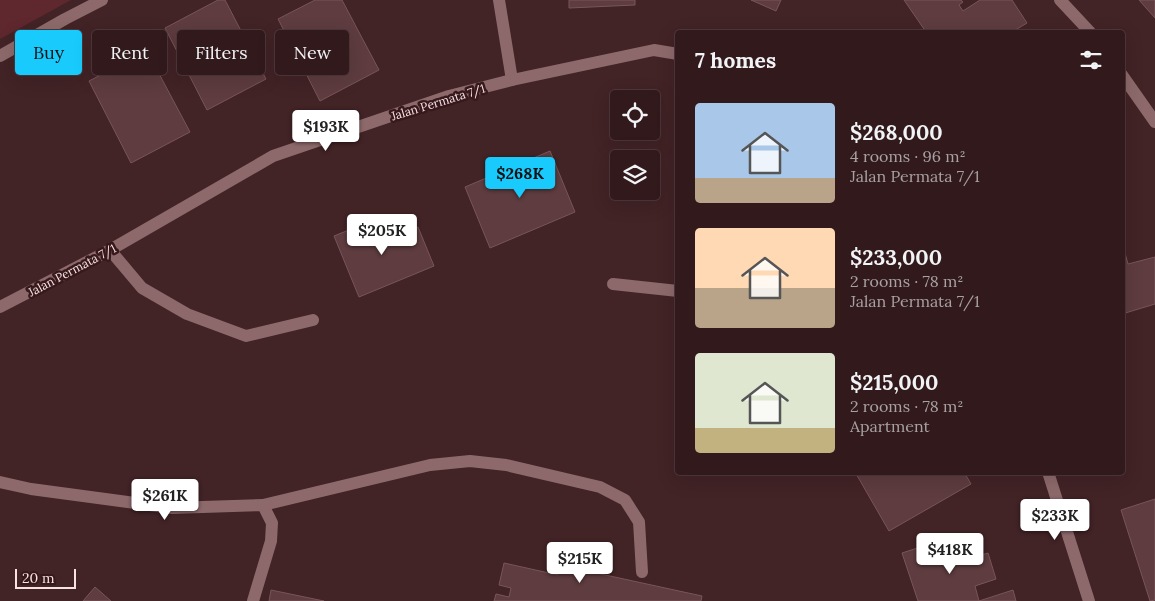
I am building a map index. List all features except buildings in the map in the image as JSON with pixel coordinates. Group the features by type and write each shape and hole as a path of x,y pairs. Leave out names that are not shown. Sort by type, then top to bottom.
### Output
{"street":[{"path":"0,56 64,19 102,0"},
{"path":"500,0 512,80"},
{"path":"1060,0 1088,30"},
{"name":"Jalan Permata 7/1","path":"0,307 110,250 273,156 449,96 512,80 654,50 675,54"},
{"path":"1125,79 1155,122"},
{"path":"110,250 142,288 186,314 246,336 314,320"},
{"path":"613,284 675,291"},
{"path":"0,482 31,489 172,508 263,505 430,465 470,461 506,464 600,487 625,500 639,522 642,572"},
{"path":"1049,475 1089,601"},
{"path":"253,601 272,541 272,523 263,505"}],"shaded area":[{"path":"0,0 71,0 15,30 0,39"}]}
